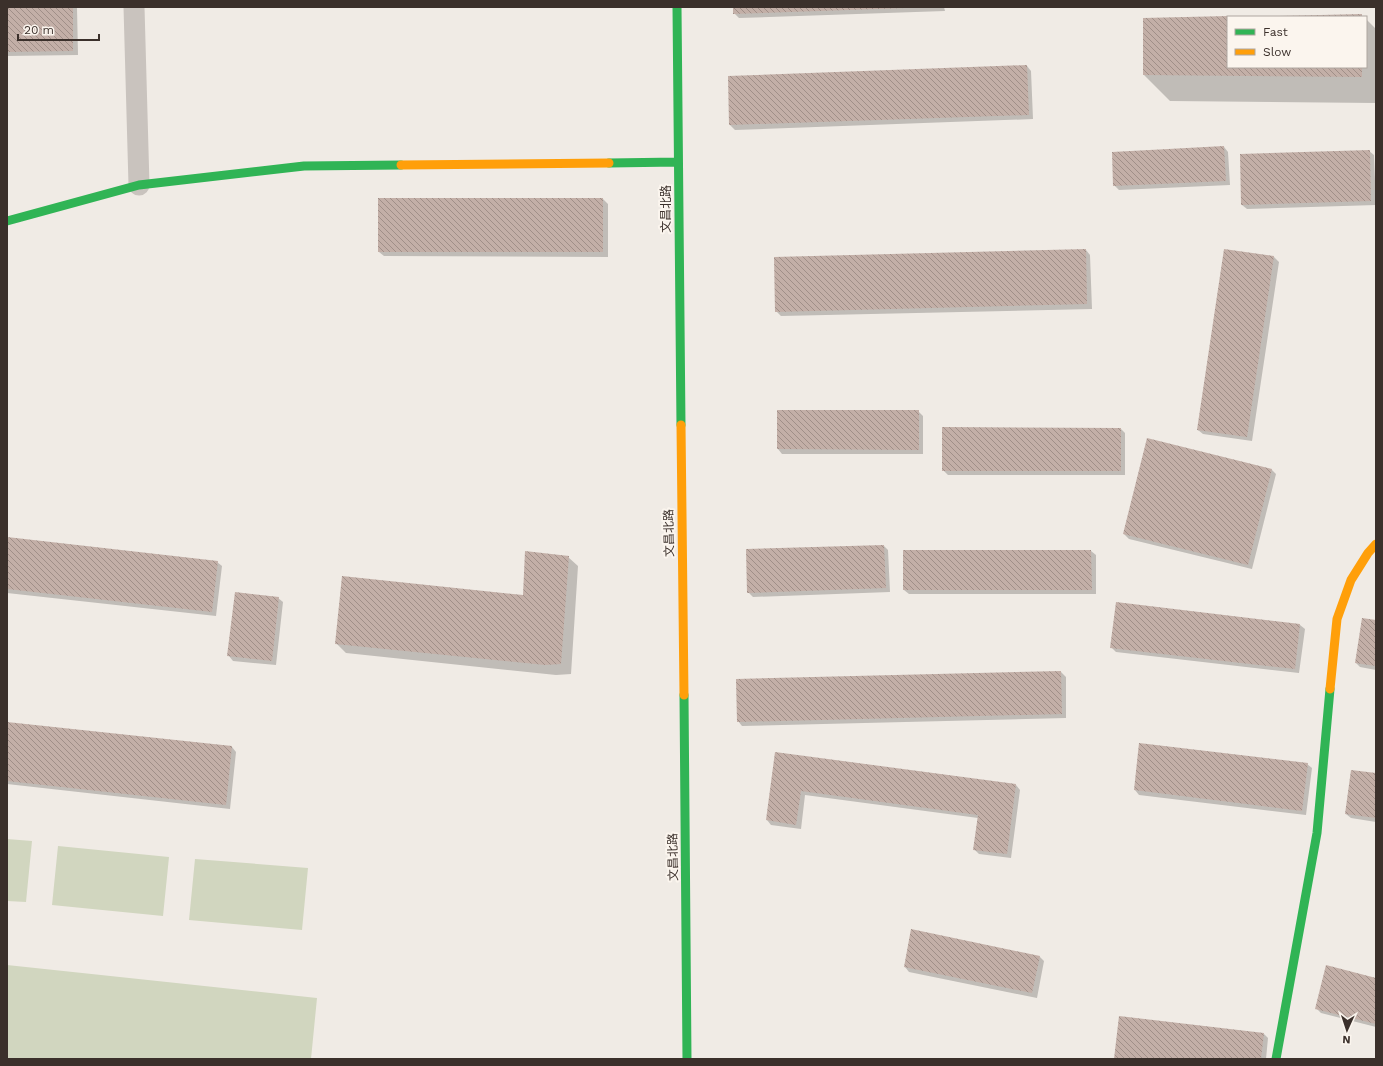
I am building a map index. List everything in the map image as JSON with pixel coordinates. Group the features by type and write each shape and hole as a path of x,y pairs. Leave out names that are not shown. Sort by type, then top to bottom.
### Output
{"street":[{"path":"134,7 139,185"},
{"name":"文昌北路","path":"677,7 687,1059"},
{"path":"7,221 139,185 304,166 678,162"},
{"path":"1276,1059 1317,833 1337,619 1351,580 1368,553 1376,544"}],"green space":[{"path":"7,839 32,841 26,902 7,901"},
{"path":"58,846 169,857 163,916 52,905"},
{"path":"195,859 308,868 302,930 189,920"},
{"path":"7,965 317,998 311,1059 7,1059"}],"building":[{"path":"7,7 73,7 73,51 7,52"},
{"path":"733,7 905,7 905,8 733,14"},
{"path":"1362,14 1362,16 1279,16"},
{"path":"1227,16 1227,68 1362,68 1362,77 1143,75 1143,18"},
{"path":"1027,65 1029,115 729,125 728,76"},
{"path":"1224,146 1226,181 1113,186 1112,152"},
{"path":"1370,150 1371,201 1241,205 1240,154"},
{"path":"378,198 603,198 603,252 378,252"},
{"path":"1086,249 1087,304 775,312 774,257"},
{"path":"1224,249 1274,256 1247,437 1197,430"},
{"path":"777,410 919,410 919,450 777,449"},
{"path":"942,427 1121,428 1121,471 942,471"},
{"path":"1147,438 1272,469 1248,565 1123,534"},
{"path":"7,537 218,561 212,612 7,589"},
{"path":"884,545 886,588 747,593 746,549"},
{"path":"903,550 1091,550 1092,590 903,590"},
{"path":"525,551 569,556 561,664 545,665 335,644 342,576 523,595"},
{"path":"235,592 279,597 272,661 227,656"},
{"path":"1116,602 1300,624 1295,669 1110,648"},
{"path":"1362,618 1376,620 1376,666 1355,663"},
{"path":"1061,671 1062,714 737,722 736,679"},
{"path":"7,722 232,746 226,805 7,781"},
{"path":"1139,743 1308,763 1302,811 1134,790"},
{"path":"775,752 1016,784 1007,854 973,850 978,815 801,791 796,825 766,820"},
{"path":"1351,770 1376,773 1376,818 1345,814"},
{"path":"911,929 1040,956 1032,993 904,967"},
{"path":"1326,965 1376,978 1376,1024 1315,1009"},
{"path":"1119,1016 1264,1033 1261,1059 1114,1059"}],"traffic: fast":[{"path":"677,7 681,425"},
{"path":"609,163 678,162"},
{"path":"7,221 139,185 304,166 401,165"},
{"path":"1276,1059 1317,833 1330,689"},
{"path":"684,695 687,1059"}],"traffic: slow":[{"path":"401,165 609,163"},
{"path":"681,425 684,695"},
{"path":"1330,689 1337,619 1351,580 1368,553 1376,544"}]}
